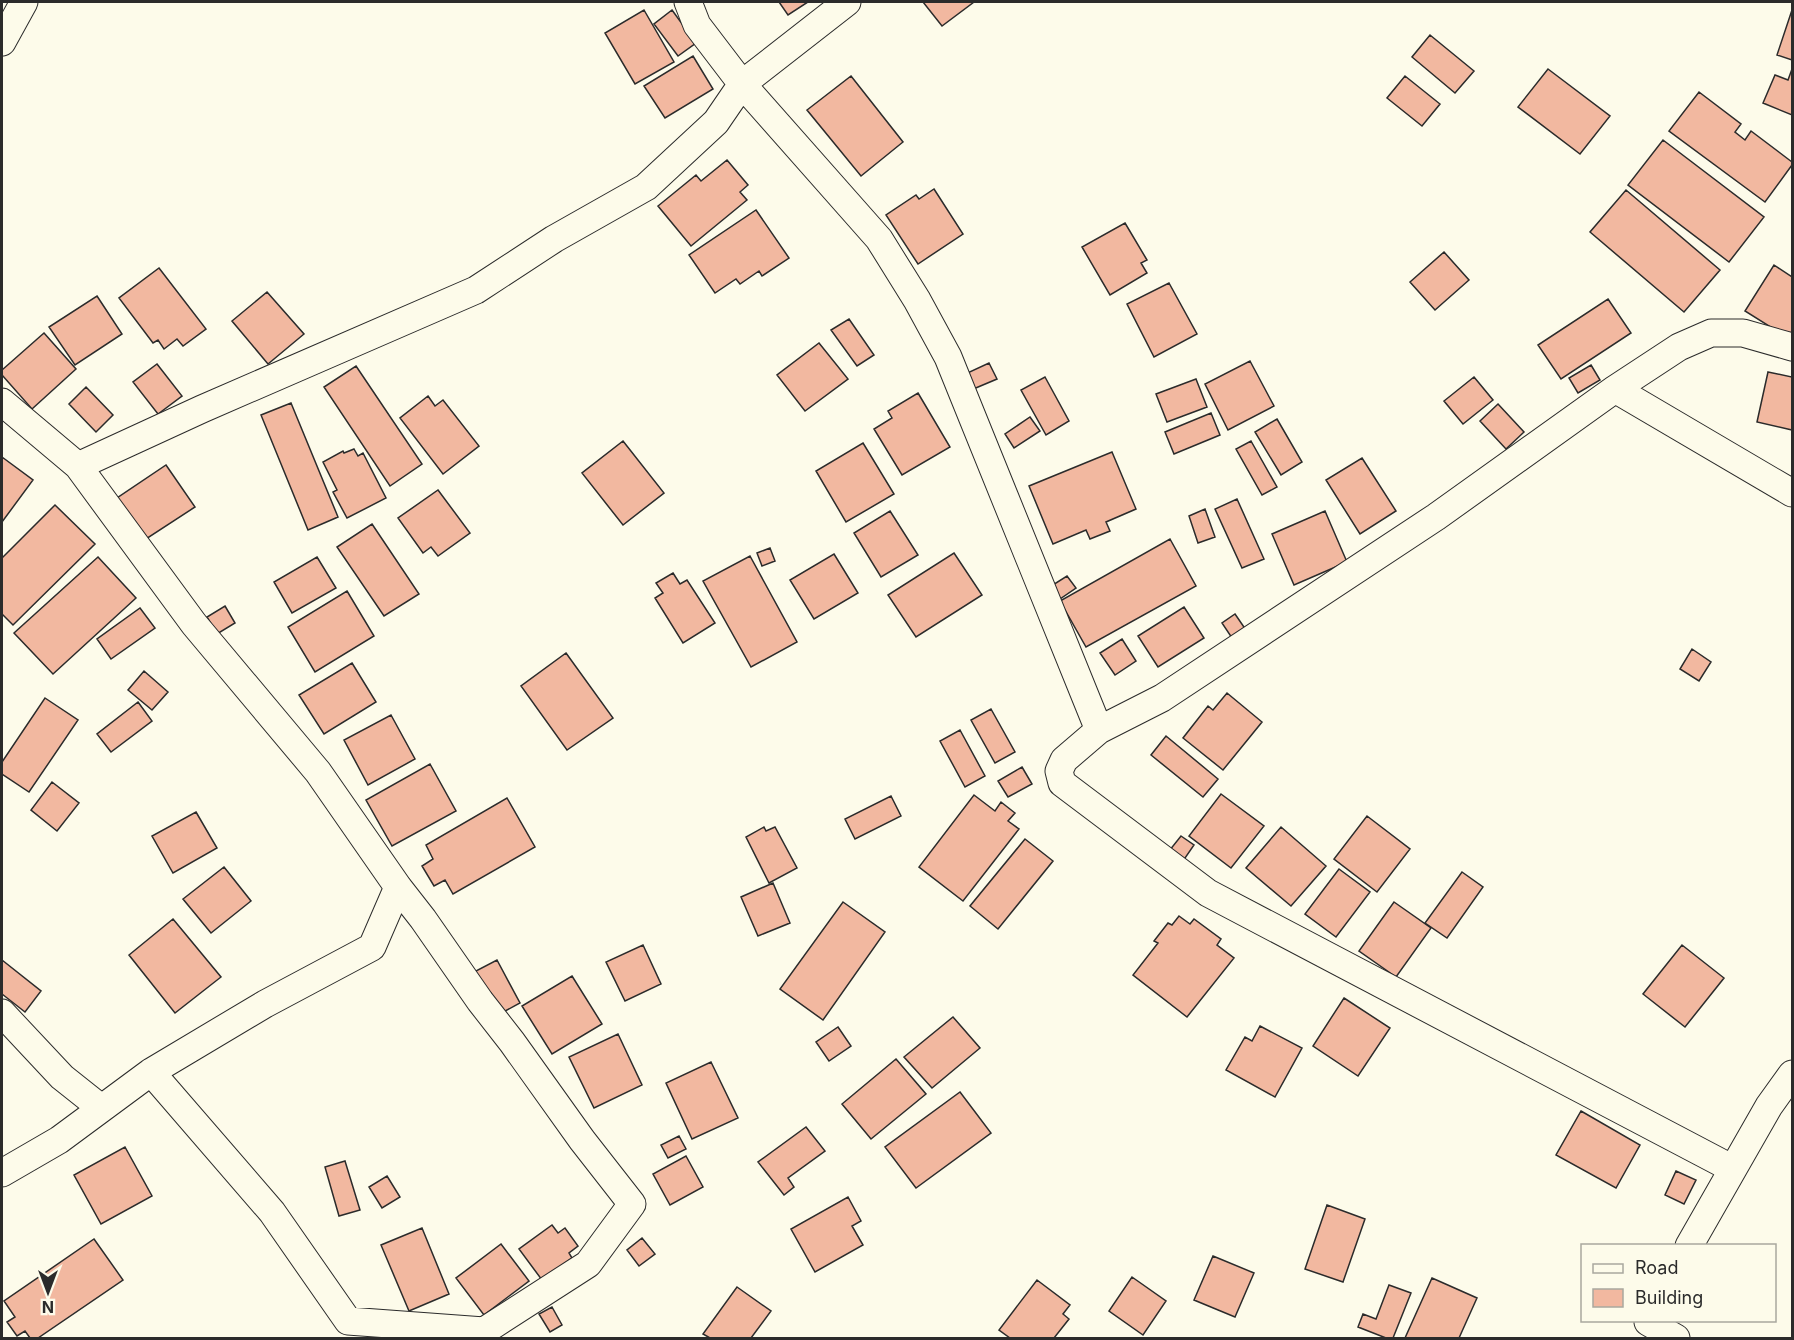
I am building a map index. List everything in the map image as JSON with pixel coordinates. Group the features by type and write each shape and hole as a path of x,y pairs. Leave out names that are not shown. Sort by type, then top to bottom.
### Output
{"street":[{"path":"2,42 24,2"},
{"path":"688,2 697,25 742,84 879,239 917,300 943,347 1100,730"},
{"path":"78,466 213,404 476,290 554,239 646,187 716,122 742,84 847,2"},
{"path":"1733,1169 1208,893 1062,783 1059,771 1064,760 1100,730 1162,698 1436,517 1615,389 1679,347 1711,333 1743,333 1792,347"},
{"path":"1615,389 1792,493"},
{"path":"2,402 78,466 194,624 318,772 480,1001 632,1204 588,1264 484,1330 348,1321 272,1212 151,1072"},
{"path":"2,1173 58,1140 151,1072 265,1004 372,947 398,887"},
{"path":"2,1013 62,1077 101,1108"},
{"path":"1690,1244 1769,1106 1792,1074"},
{"path":"1645,1327 1676,1338"}],"building":[{"path":"779,2 808,2 788,15"},
{"path":"923,2 974,2 942,26"},
{"path":"644,10 674,62 635,84 605,33"},
{"path":"672,10 696,43 678,56 654,24"},
{"path":"1792,10 1792,60 1777,55"},
{"path":"1430,35 1474,71 1455,93 1412,57"},
{"path":"693,56 713,89 665,118 644,86"},
{"path":"1548,69 1610,116 1580,154 1518,107"},
{"path":"1792,69 1792,115 1763,103 1775,75 1788,80"},
{"path":"851,76 903,142 861,176 807,110"},
{"path":"1405,76 1440,104 1422,126 1387,98"},
{"path":"1699,92 1741,124 1735,132 1745,140 1751,131 1792,162 1765,202 1669,131"},
{"path":"1663,140 1764,217 1729,262 1628,185"},
{"path":"727,160 748,185 740,192 747,200 691,246 658,206 696,175 701,181"},
{"path":"934,189 963,234 918,264 886,215 916,195 919,199"},
{"path":"1626,190 1720,270 1684,312 1590,232"},
{"path":"756,210 789,258 762,276 759,271 740,284 736,279 715,293 689,255"},
{"path":"1125,223 1147,260 1141,263 1147,273 1110,295 1082,247"},
{"path":"1444,252 1469,280 1435,310 1410,282"},
{"path":"1774,265 1792,277 1792,331 1788,338 1745,311"},
{"path":"159,268 206,329 183,346 177,339 164,349 158,340 153,343 119,298"},
{"path":"1169,283 1197,334 1154,357 1127,304"},
{"path":"267,292 304,334 268,364 232,321"},
{"path":"97,296 122,334 75,365 49,327"},
{"path":"1608,299 1631,333 1561,379 1538,345"},
{"path":"849,319 874,355 857,366 831,330"},
{"path":"44,333 76,369 32,409 2,375 2,370"},
{"path":"819,343 848,379 805,411 777,375"},
{"path":"1250,361 1274,406 1228,430 1205,384"},
{"path":"989,363 997,379 971,390 963,375"},
{"path":"157,364 182,396 158,414 133,382"},
{"path":"1591,365 1600,380 1578,393 1569,378"},
{"path":"356,366 422,464 390,486 324,387"},
{"path":"1768,372 1792,377 1792,430 1757,422"},
{"path":"1045,377 1069,421 1046,435 1021,390"},
{"path":"1474,377 1493,400 1463,424 1444,401"},
{"path":"1196,379 1207,407 1167,422 1156,394"},
{"path":"86,387 113,415 96,432 69,404"},
{"path":"918,393 950,447 902,475 874,429 892,418 888,411"},
{"path":"428,396 435,406 443,400 479,446 443,474 400,418"},
{"path":"291,403 338,517 308,530 261,415"},
{"path":"1498,404 1524,432 1506,449 1480,421"},
{"path":"1211,413 1220,435 1174,454 1165,432"},
{"path":"1030,417 1040,431 1014,448 1005,434"},
{"path":"1277,419 1302,462 1281,475 1255,432"},
{"path":"623,441 664,493 623,525 582,473"},
{"path":"1251,441 1277,487 1262,495 1236,449"},
{"path":"863,443 894,494 846,522 816,471"},
{"path":"354,449 358,456 363,453 386,498 347,518 333,492 337,490 323,462 343,451 344,453"},
{"path":"1112,452 1136,509 1106,522 1110,531 1090,539 1086,530 1053,544 1029,486"},
{"path":"2,457 33,480 2,522"},
{"path":"1362,458 1396,511 1360,534 1326,480"},
{"path":"166,465 195,507 146,539 117,498"},
{"path":"438,490 470,533 438,556 431,547 423,553 398,518"},
{"path":"1237,499 1264,559 1242,568 1215,509"},
{"path":"55,505 95,544 13,625 2,614 2,558"},
{"path":"1205,509 1215,537 1198,543 1189,516"},
{"path":"890,511 918,555 881,577 854,533"},
{"path":"1325,511 1347,562 1294,585 1272,534"},
{"path":"372,524 419,594 384,616 337,547"},
{"path":"1170,539 1196,586 1086,647 1060,601"},
{"path":"770,548 775,561 762,566 757,553"},
{"path":"954,553 982,595 916,637 888,595"},
{"path":"834,554 858,593 814,619 790,580"},
{"path":"750,556 797,642 751,667 703,581"},
{"path":"98,557 136,598 53,674 14,633"},
{"path":"317,557 336,588 292,613 274,582"},
{"path":"673,573 680,584 687,580 715,623 683,643 655,598 663,593 656,583"},
{"path":"1067,576 1076,588 1057,601 1048,588"},
{"path":"347,591 374,636 315,672 288,627"},
{"path":"225,606 235,623 217,634 207,617"},
{"path":"1184,607 1204,638 1158,667 1138,636"},
{"path":"140,608 155,628 111,659 97,639"},
{"path":"1235,614 1246,630 1232,638 1222,623"},
{"path":"1122,639 1136,661 1115,675 1100,653"},
{"path":"1692,649 1711,662 1699,681 1680,669"},
{"path":"566,653 613,718 567,750 521,686"},
{"path":"352,663 376,702 324,734 299,695"},
{"path":"144,671 168,692 152,710 128,690"},
{"path":"1227,693 1262,722 1223,770 1183,738 1208,706 1213,710"},
{"path":"45,698 78,720 29,792 2,774 2,762"},
{"path":"138,702 152,721 111,752 97,734"},
{"path":"991,709 1015,752 995,763 971,720"},
{"path":"391,715 415,759 368,785 344,740"},
{"path":"960,730 985,776 965,787 940,741"},
{"path":"1166,736 1218,779 1203,797 1151,755"},
{"path":"430,764 456,811 392,846 366,800"},
{"path":"1022,767 1032,784 1008,797 998,781"},
{"path":"52,782 79,803 57,831 31,810"},
{"path":"1221,794 1264,826 1231,868 1189,836"},
{"path":"974,795 995,811 1001,802 1015,813 1008,821 1019,829 963,901 919,867"},
{"path":"891,796 901,816 855,839 845,819"},
{"path":"507,798 535,847 453,894 445,880 434,886 422,866 433,859 426,845"},
{"path":"196,812 217,848 173,873 152,836"},
{"path":"1367,816 1410,849 1377,892 1334,859"},
{"path":"764,827 766,831 775,827 797,868 769,883 746,837"},
{"path":"1281,827 1326,866 1291,906 1246,868"},
{"path":"1181,836 1194,845 1183,861 1169,851"},
{"path":"1025,839 1053,861 998,929 970,906"},
{"path":"224,867 251,901 211,933 183,899"},
{"path":"1339,869 1370,892 1336,937 1305,914"},
{"path":"1462,872 1483,887 1447,938 1425,923"},
{"path":"773,883 790,923 758,936 741,897"},
{"path":"843,902 885,932 823,1020 780,989"},
{"path":"1394,902 1431,928 1396,977 1359,951"},
{"path":"1179,916 1190,924 1194,919 1221,939 1217,945 1234,958 1187,1017 1133,975 1158,943 1154,941 1168,923 1172,925"},
{"path":"173,919 221,977 175,1013 129,955"},
{"path":"643,945 661,984 625,1001 606,962"},
{"path":"1682,945 1724,978 1685,1027 1643,994"},
{"path":"2,960 41,991 25,1012 2,994"},
{"path":"497,960 520,1003 496,1016 472,973"},
{"path":"572,976 602,1024 552,1054 522,1006"},
{"path":"1344,998 1390,1028 1358,1076 1313,1046"},
{"path":"953,1017 980,1048 932,1088 904,1057"},
{"path":"1260,1026 1302,1048 1275,1097 1226,1070 1245,1037 1252,1041"},
{"path":"838,1027 851,1046 829,1061 816,1042"},
{"path":"618,1034 642,1085 594,1108 569,1057"},
{"path":"896,1059 926,1094 871,1139 842,1104"},
{"path":"711,1062 738,1118 692,1139 666,1083"},
{"path":"960,1092 991,1133 916,1188 885,1147"},
{"path":"1581,1111 1640,1145 1616,1188 1556,1155"},
{"path":"806,1127 825,1151 788,1178 794,1187 784,1195 758,1162"},
{"path":"679,1136 686,1149 668,1158 661,1145"},
{"path":"125,1147 152,1196 101,1224 74,1175"},
{"path":"686,1156 703,1187 670,1205 653,1174"},
{"path":"345,1161 360,1210 339,1216 325,1167"},
{"path":"1676,1171 1696,1180 1684,1204 1665,1195"},
{"path":"387,1176 400,1197 382,1208 369,1187"},
{"path":"848,1197 861,1221 852,1226 863,1245 815,1272 791,1229"},
{"path":"1327,1205 1365,1219 1343,1282 1305,1269"},
{"path":"552,1225 558,1233 565,1228 578,1246 569,1253 572,1258 542,1280 519,1249"},
{"path":"422,1228 449,1294 409,1311 381,1245"},
{"path":"642,1238 655,1254 639,1266 627,1250"},
{"path":"94,1239 123,1280 38,1338 30,1338 25,1331 17,1336 7,1322 15,1317 4,1301"},
{"path":"501,1244 529,1281 484,1315 456,1278"},
{"path":"1213,1256 1254,1273 1235,1317 1194,1300"},
{"path":"1132,1277 1166,1301 1143,1335 1109,1311"},
{"path":"1432,1278 1477,1298 1459,1338 1405,1338"},
{"path":"1037,1280 1070,1305 1063,1314 1069,1319 1054,1338 1010,1338 999,1330"},
{"path":"1389,1285 1411,1293 1393,1338 1386,1338 1358,1327 1363,1314 1376,1319"},
{"path":"737,1287 771,1311 751,1338 710,1338 703,1334"},
{"path":"552,1307 562,1325 550,1332 539,1314"}]}
